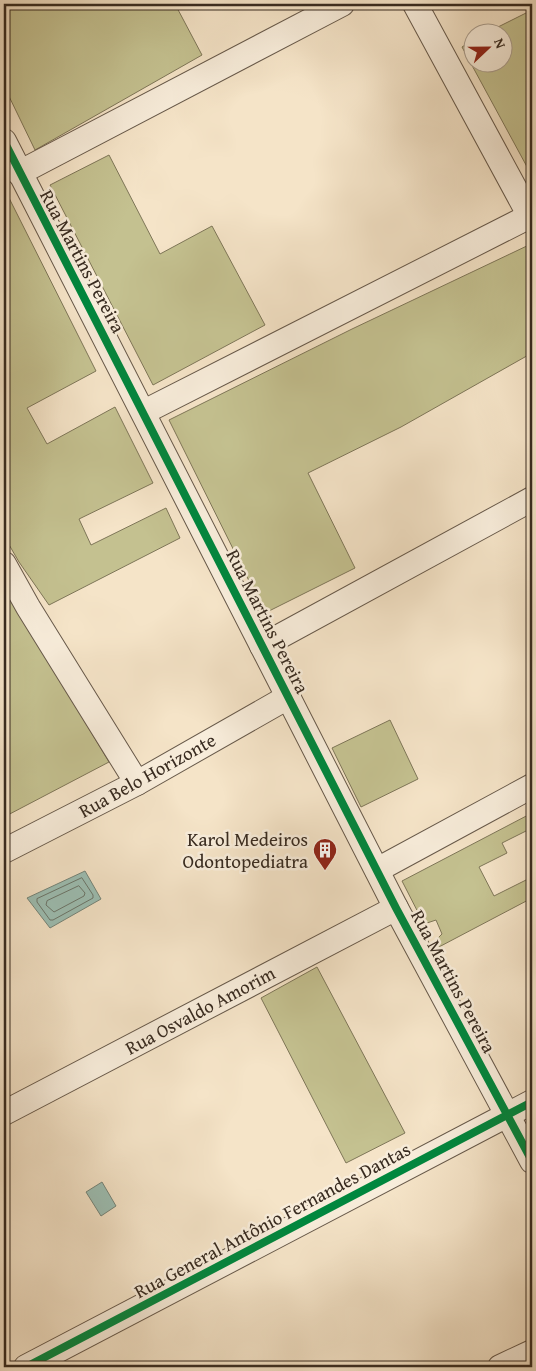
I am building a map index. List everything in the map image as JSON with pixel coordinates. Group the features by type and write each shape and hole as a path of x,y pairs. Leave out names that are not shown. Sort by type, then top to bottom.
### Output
{"street":[{"path":"19,173 342,4"},
{"path":"144,412 531,218 415,4"},
{"name":"Rua Martins Pereira","path":"4,141 396,908 532,1161"},
{"path":"262,646 532,499"},
{"path":"4,564 28,607 137,782"},
{"name":"Rua Belo Horizonte","path":"4,851 137,782 288,697"},
{"path":"377,870 532,786"},
{"name":"Rua Osvaldo Amorim","path":"4,1113 396,908"},
{"name":"Rua General Antônio Fernandes Dantas","path":"26,1367 532,1102"},
{"path":"500,1367 532,1352"}],"shaded area":[{"path":"4,4 175,4 202,55 35,150 4,86"},
{"path":"532,10 532,176 476,72 514,72 514,22 508,22"},
{"path":"109,155 160,254 212,226 265,325 153,385 50,185"},
{"path":"4,188 96,371 27,408 47,444 115,407 153,483 79,519 91,545 166,508 180,538 49,605 19,562 4,536"},
{"path":"531,244 532,353 401,427 308,473 355,568 265,613 169,420 352,329"},
{"path":"4,586 109,762 4,817"},
{"path":"390,720 418,779 361,807 332,748"},
{"path":"532,813 532,828 502,843 507,853 479,867 494,896 532,877 532,898 437,948 434,942 442,934 436,920 424,924 402,881"},
{"path":"317,967 405,1133 346,1163 261,998"}],"water":[{"path":"85,871 101,899 50,928 27,898"},
{"path":"102,1182 116,1206 101,1216 86,1192"}],"cycle path":[{"path":"4,141 396,908 532,1161"},
{"path":"26,1367 532,1102"}],"place":[{"name":"Karol Medeiros Odontopediatra","path":"325,871"}]}
